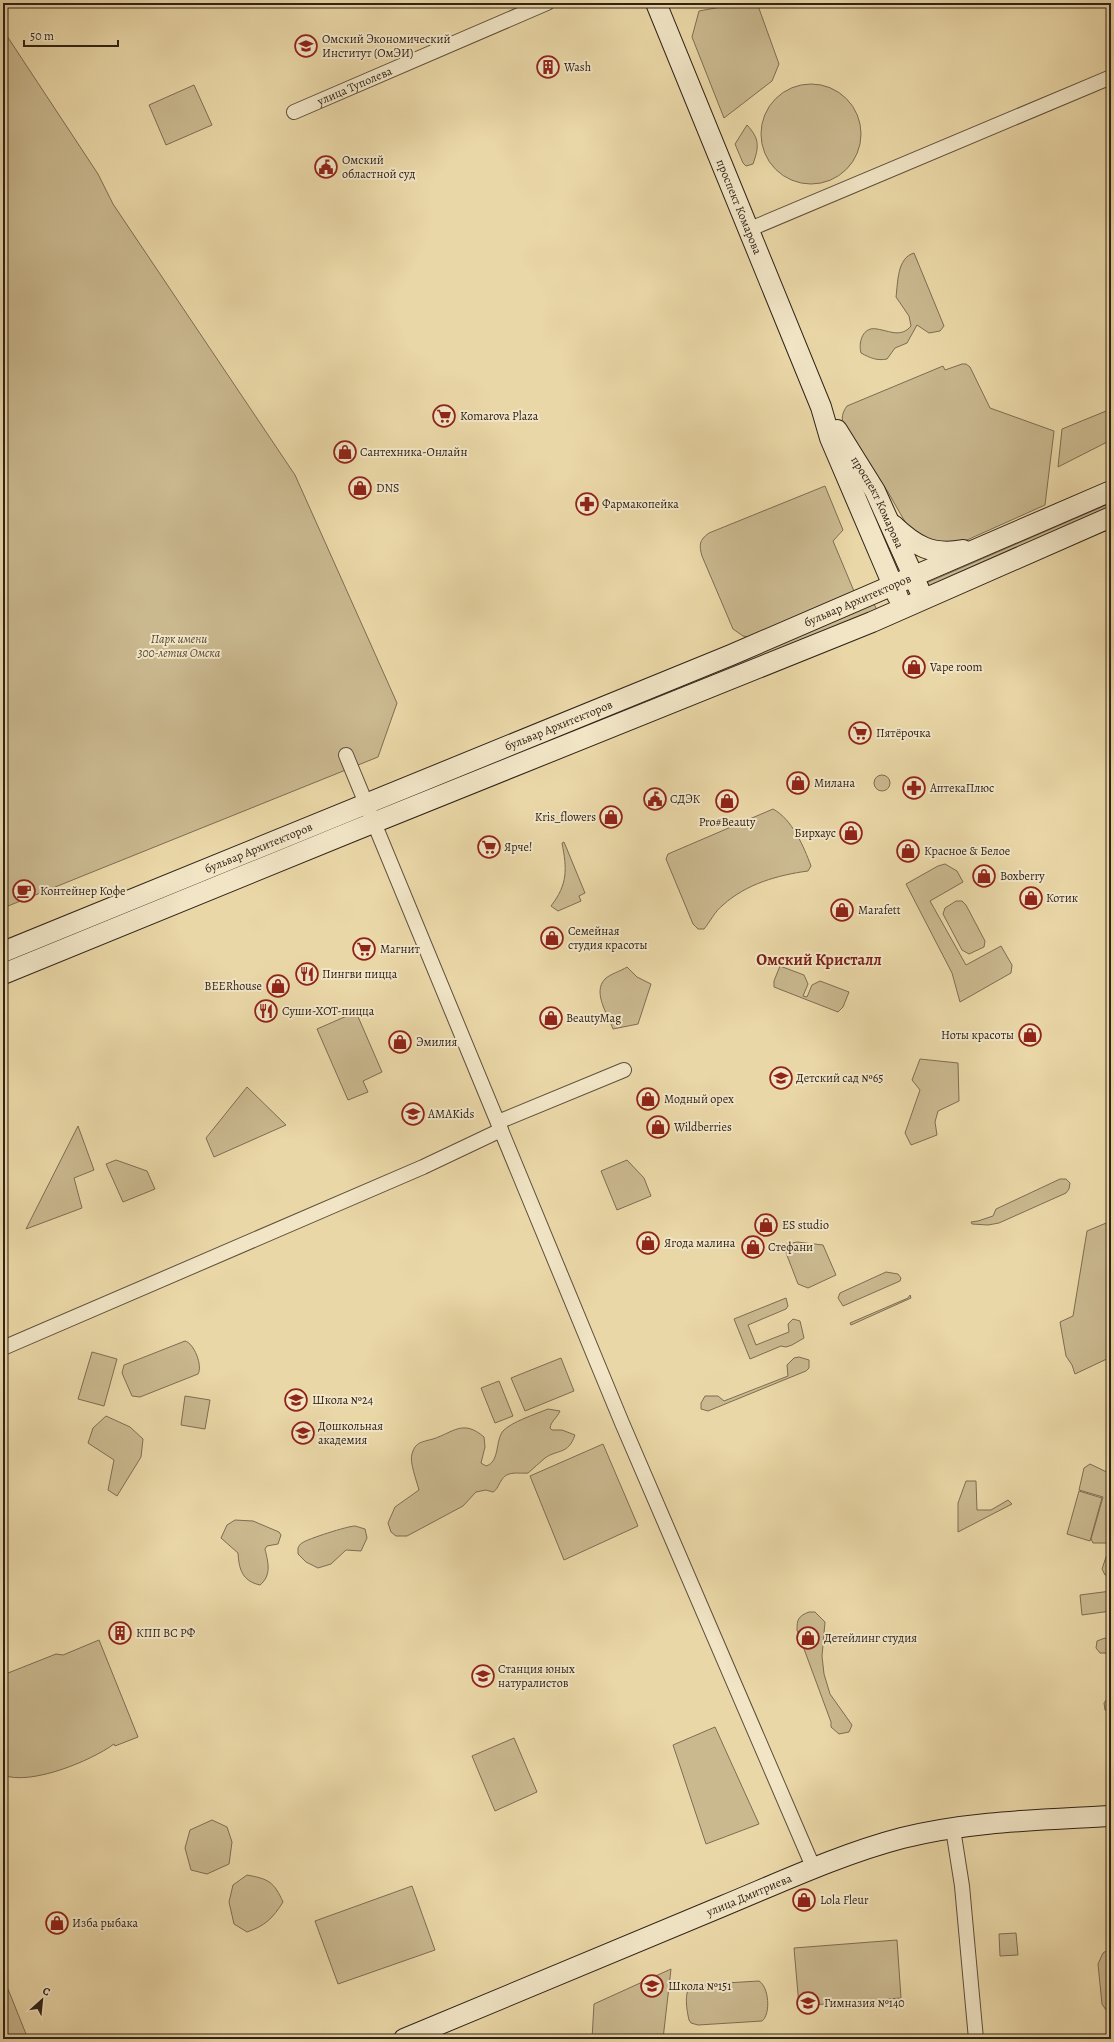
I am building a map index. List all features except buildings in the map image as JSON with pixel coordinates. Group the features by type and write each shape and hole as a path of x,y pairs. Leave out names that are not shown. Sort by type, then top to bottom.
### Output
{"main road":[{"name":"проспект Комарова","path":"656,3 750,229 822,410 830,438 902,608"},
{"name":"проспект Комарова","path":"822,410 868,478 891,523 923,599"},
{"name":"бульвар Архитекторов","path":"3,974 724,658 1111,491"},
{"name":"бульвар Архитекторов","path":"3,952 371,813 746,674 1111,517"},
{"path":"891,523 912,541 938,552 947,553 982,547"},
{"name":"улица Дмитриева","path":"404,2039 814,1869 903,1838 954,1829 1111,1816"}],"street":[{"name":"улица Туполева","path":"294,112 547,3"},
{"path":"750,229 1111,76"},
{"path":"346,755 625,1429 814,1869"},
{"path":"3,1348 424,1167 500,1126 624,1070"},
{"path":"954,1829 962,1886 976,2039"}],"green space":[{"path":"732,3 757,3 779,64 772,81 724,118 692,37 699,11 731,5"},
{"name":"Парк имени 300-летия Омска","path":"3,30 98,174 113,204 295,475 397,703 378,757 3,908"},
{"path":"811,84 830,87 847,98 858,115 861,134 858,153 847,170 830,181 811,184 792,181 775,170 764,153 761,134 764,115 775,98 792,87"},
{"path":"194,85 212,125 166,145 149,105"},
{"path":"747,125 756,139 757,148 753,164 746,166 743,163 735,144"},
{"path":"914,253 944,326 940,331 929,333 917,325 907,343 895,348 887,359 874,359 861,353 860,344 865,332 872,329 877,329 899,333 907,330 911,326 909,316 896,297 901,265 908,256"},
{"path":"966,364 970,367 990,408 1054,431 1045,505 967,540 951,544 927,539 908,527 888,492 844,427 842,418 847,406 943,366 945,370"},
{"path":"1111,409 1111,440 1058,467 1062,429"},
{"path":"825,486 843,530 833,541 856,596 754,638 743,636 733,629 702,556 700,546 703,538 709,533"},
{"path":"1111,503 1111,507 926,588 924,584"},
{"path":"874,604 877,610 537,750 535,745"},
{"path":"882,775 888,777 890,783 888,789 882,791 876,789 874,783 876,777"},
{"path":"773,809 786,819 792,826 805,850 811,866 808,871 774,878 742,891 720,907 704,929 698,929 693,924 666,859 668,854"},
{"path":"564,842 585,893 579,896 581,901 558,911 551,906 561,891 565,876 565,861 562,843"},
{"path":"945,864 957,871 963,882 930,901 966,965 1001,946 1012,965 1011,973 960,1002 952,973 906,884 938,866"},
{"path":"956,901 962,901 966,905 985,941 984,947 969,954 962,950 943,914 945,908"},
{"path":"780,966 804,975 808,984 803,996 807,997 812,985 820,981 849,992 843,1007 838,1012 774,987 774,981"},
{"path":"627,967 637,977 651,984 638,1024 613,1029 600,997 601,984 607,977"},
{"path":"356,1012 382,1072 363,1081 368,1092 348,1100 317,1029"},
{"path":"920,1059 958,1063 959,1101 938,1111 935,1122 937,1135 911,1145 905,1133 920,1090 912,1080"},
{"path":"247,1087 286,1125 214,1157 206,1138"},
{"path":"78,1126 94,1170 74,1178 82,1208 26,1229"},
{"path":"116,1160 147,1171 155,1189 123,1202 106,1164"},
{"path":"627,1160 644,1178 651,1196 617,1210 601,1171"},
{"path":"1060,1179 1066,1179 1070,1183 1069,1189 1066,1193 999,1223 988,1225 972,1224 971,1222 993,1216 996,1209"},
{"path":"1111,1221 1111,1357 1075,1374 1072,1365 1066,1356 1060,1322 1073,1316 1087,1231"},
{"path":"797,1242 823,1245 836,1275 808,1288 798,1284 783,1245"},
{"path":"886,1272 898,1274 901,1278 900,1281 843,1306 838,1298 840,1293"},
{"path":"910,1295 911,1298 851,1325 850,1323 908,1298"},
{"path":"786,1298 788,1306 786,1309 748,1325 756,1345 789,1332 788,1324 793,1319 800,1321 804,1338 792,1345 786,1347 781,1346 750,1359 734,1319"},
{"path":"185,1341 192,1346 197,1355 199,1366 198,1374 140,1397 132,1396 122,1373 124,1365"},
{"path":"92,1352 117,1359 104,1406 78,1399"},
{"path":"799,1357 809,1360 809,1368 806,1371 708,1411 701,1409 701,1403 705,1396 718,1396 724,1401 788,1376 787,1365 794,1358"},
{"path":"561,1358 574,1391 525,1411 511,1378"},
{"path":"499,1381 513,1416 495,1423 481,1388"},
{"path":"185,1396 210,1400 205,1429 181,1425"},
{"path":"548,1409 560,1411 550,1428 552,1430 562,1430 575,1435 566,1449 545,1458 528,1473 513,1473 506,1475 493,1492 486,1490 476,1492 463,1506 407,1536 396,1536 391,1532 388,1523 395,1507 419,1490 411,1457 413,1450 417,1445 458,1429 470,1429 484,1437 485,1447 481,1463 486,1466 490,1464 495,1456 503,1431 518,1421"},
{"path":"106,1416 130,1427 143,1439 141,1457 117,1496 108,1490 114,1460 88,1443 93,1428"},
{"path":"603,1444 638,1526 564,1560 530,1476"},
{"path":"1090,1464 1111,1474 1111,1575 1105,1575 1102,1569 1108,1551 1108,1543 1093,1543 1091,1539 1103,1497 1079,1490 1084,1468"},
{"path":"966,1481 976,1481 977,1510 991,1510 1008,1500 1012,1504 958,1532 958,1503"},
{"path":"1079,1491 1102,1498 1090,1541 1067,1534"},
{"path":"235,1520 253,1521 279,1532 281,1535 278,1544 267,1546 265,1549 268,1563 268,1573 260,1585 249,1581 245,1577 239,1564 238,1553 221,1538 227,1525"},
{"path":"355,1526 365,1529 367,1538 361,1551 346,1550 331,1564 318,1568 306,1562 298,1554 298,1548 305,1541 336,1530"},
{"path":"1111,1591 1111,1611 1082,1615 1080,1595"},
{"path":"809,1612 815,1612 825,1622 822,1656 824,1674 830,1694 852,1725 849,1732 839,1734 831,1727 831,1722 797,1630 799,1619 802,1615"},
{"path":"1105,1638 1111,1642 1111,1678 1107,1653 1100,1653 1096,1648 1097,1641"},
{"path":"99,1640 138,1737 115,1746 114,1744 91,1758 44,1775 15,1778 3,1775 3,1675 56,1654 63,1655"},
{"path":"1111,1698 1111,1712 1105,1710 1104,1703 1107,1699"},
{"path":"715,1727 759,1824 706,1844 673,1745"},
{"path":"514,1738 537,1792 495,1811 472,1756"},
{"path":"212,1820 227,1827 232,1842 229,1864 207,1874 191,1870 185,1848 190,1830"},
{"path":"247,1875 261,1878 270,1882 277,1890 283,1902 276,1913 268,1921 247,1932 234,1924 229,1902 233,1885"},
{"path":"412,1886 435,1950 338,1984 315,1921"},
{"path":"1016,1933 1018,1955 1000,1956 999,1934"},
{"path":"897,1940 901,1998 799,2006 794,1948"},
{"path":"1111,1948 1111,2012 1106,2010 1102,2004 1098,1964 1103,1953"},
{"name":"Школа №151","path":"671,1969 663,2039 592,2039 594,2004"},
{"path":"759,1981 765,1989 768,2001 767,2013 762,2021 698,2025 691,2023 689,2020 687,1992 692,1985"},
{"path":"8,1989 28,2039 3,2039 3,1991"}],"place":[{"name":"Омский Экономический Институт (ОмЭИ)","path":"306,46"},
{"name":"Wash","path":"548,67"},
{"name":"Омский областной суд","path":"326,167"},
{"name":"Komarova Plaza","path":"444,416"},
{"name":"Сантехника-Онлайн","path":"345,452"},
{"name":"DNS","path":"360,488"},
{"name":"Фармакопейка","path":"587,504"},
{"name":"Vape room","path":"914,667"},
{"name":"Пятёрочка","path":"860,733"},
{"name":"Милана","path":"798,783"},
{"name":"АптекаПлюс","path":"914,788"},
{"name":"СДЭК","path":"655,799"},
{"name":"Pro#Beauty","path":"727,801"},
{"name":"Kris_flowers","path":"611,817"},
{"name":"Бирхаус","path":"851,833"},
{"name":"Ярче!","path":"489,847"},
{"name":"Красное & Белое","path":"908,851"},
{"name":"Boxberry","path":"984,876"},
{"name":"Контейнер Кофе","path":"24,891"},
{"name":"Котик","path":"1031,898"},
{"name":"Marafett","path":"842,910"},
{"name":"Семейная студия красоты","path":"552,938"},
{"name":"Магнит","path":"364,949"},
{"name":"Пингви пицца","path":"307,974"},
{"name":"BEERhouse","path":"278,986"},
{"name":"Суши-ХОТ-пицца","path":"266,1011"},
{"name":"BeautyMag","path":"551,1018"},
{"name":"Ноты красоты","path":"1030,1035"},
{"name":"Эмилия","path":"400,1042"},
{"name":"Детский сад №65","path":"781,1078"},
{"name":"Модный орех","path":"648,1099"},
{"name":"AMAKids","path":"413,1114"},
{"name":"Wildberries","path":"658,1127"},
{"name":"ES studio","path":"766,1225"},
{"name":"Ягода малина","path":"648,1243"},
{"name":"Стефани","path":"753,1247"},
{"name":"Школа №24","path":"296,1400"},
{"name":"Дошкольная академия","path":"303,1433"},
{"name":"КПП ВС РФ","path":"120,1633"},
{"name":"Детейлинг студия","path":"808,1638"},
{"name":"Станция юных натуралистов","path":"483,1676"},
{"name":"Lola Fleur","path":"804,1900"},
{"name":"Изба рыбака","path":"57,1923"},
{"name":"Школа №151","path":"652,1986"},
{"name":"Гимназия №140","path":"808,2003"}],"district":[{"name":"Омский Кристалл","path":"819,960"}]}
